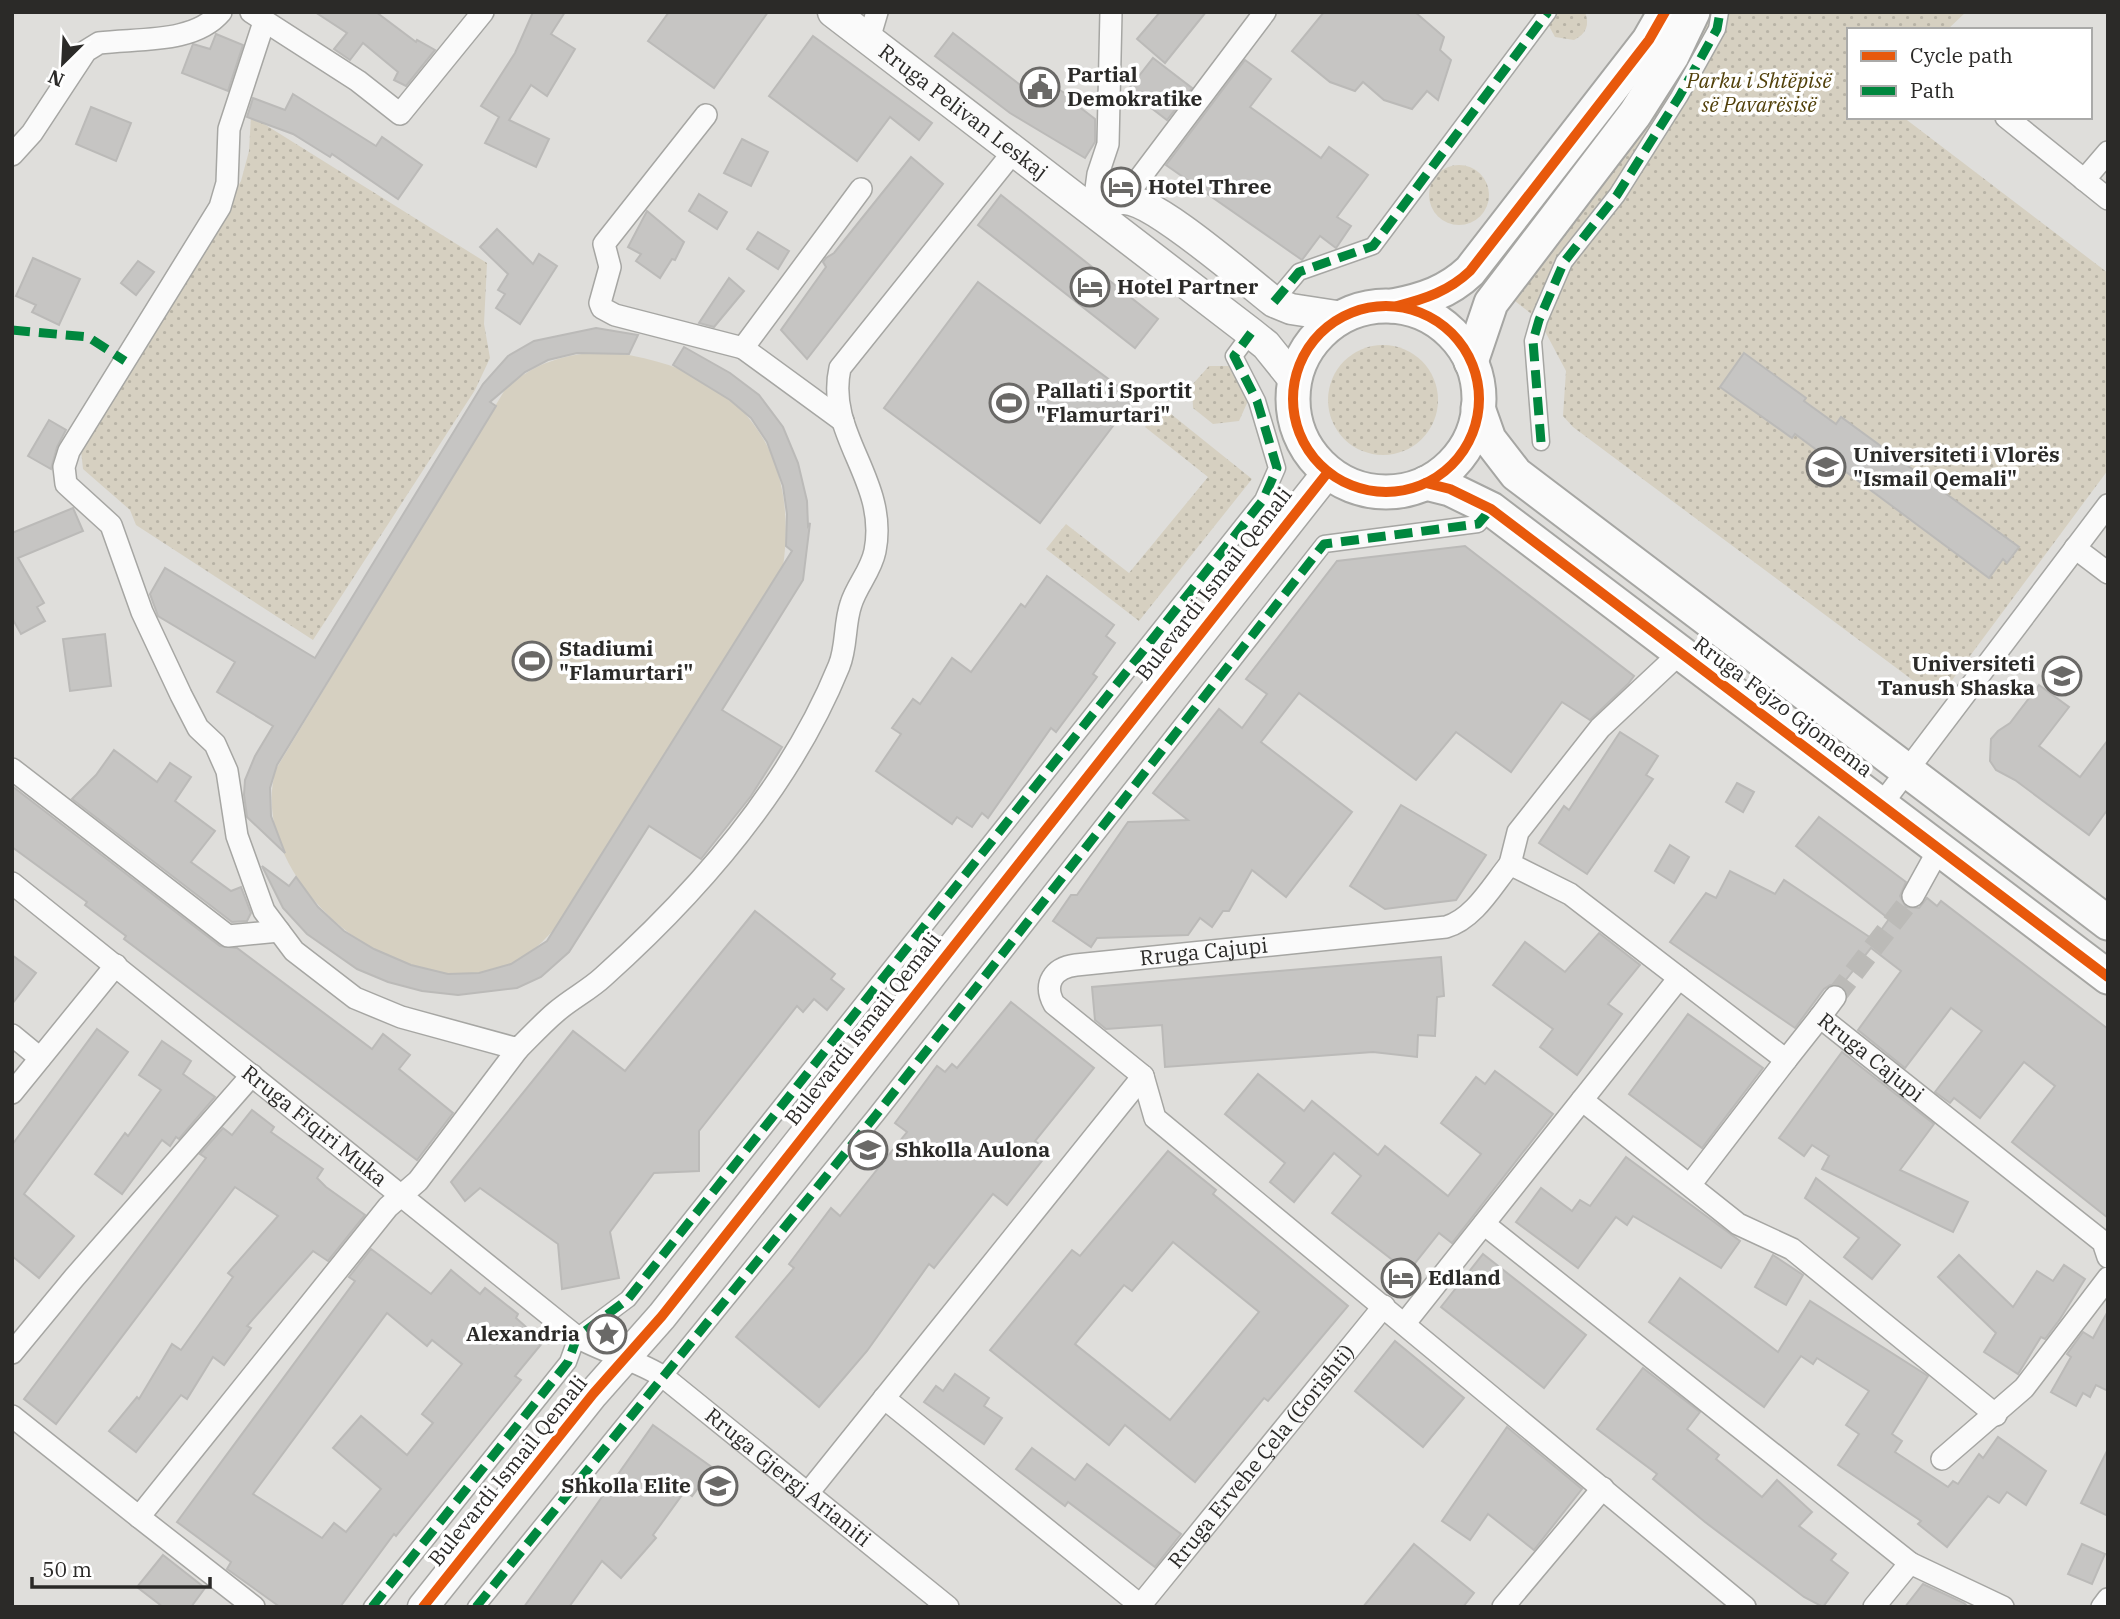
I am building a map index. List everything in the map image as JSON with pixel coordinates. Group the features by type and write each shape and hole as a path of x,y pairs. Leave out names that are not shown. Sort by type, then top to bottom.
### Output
{"main road":[{"name":"Rruga Pelivan Leskaj","path":"833,12 873,26 1014,151 1251,332 1266,345 1295,381"},
{"path":"1393,306 1410,310 1440,324 1463,348 1471,362 1479,393 1478,408 1466,446 1449,468 1426,483 1402,491 1376,491 1350,485 1328,471 1310,453 1299,431 1293,406 1295,381 1311,343 1343,317 1367,308 1393,306 1436,295 1457,283 1470,271 1648,40 1665,12"},
{"path":"1471,362 1491,303 1635,114 1672,56 1693,12"},
{"path":"1093,211 1124,199 1137,201 1169,220 1274,302 1291,309 1343,317"},
{"name":"Rruga Fejzo Gjomema","path":"1478,408 1489,439 1516,474 2108,923"},
{"name":"Bulevardi Ismail Qemali","path":"423,1607 623,1358 662,1316 1328,471"},
{"name":"Rruga Fejzo Gjomema","path":"1426,483 1450,489 1491,509 2108,977"}],"street":[{"path":"12,155 32,133 86,51 99,43 194,31 212,23 221,12"},
{"path":"483,12 400,114 349,75 257,17 229,129 228,183 220,206 69,451 64,467 66,484 111,525 142,612 181,695 198,728 215,744 227,771 237,836 264,911 278,931 294,951 355,998 401,1017 518,1049"},
{"path":"1093,211 1098,174 1108,144 1111,12"},
{"path":"1124,199 1265,12"},
{"path":"1274,302 1299,272 1373,246 1548,12"},
{"path":"1541,442 1533,341 1539,320 1564,262 1617,195 1679,97 1717,29 1720,12"},
{"path":"706,115 604,244 610,267 600,303 601,309 743,348 843,421"},
{"path":"2008,119 2108,199"},
{"path":"139,1517 388,1207 418,1181 518,1049 556,1012 600,980 638,945 726,850 789,764 821,709 841,663 851,603 869,571 876,550 877,505 836,398 840,368 1014,151"},
{"path":"2084,180 2108,152"},
{"path":"743,348 861,190"},
{"name":"Bulevardi Ismail Qemali","path":"372,1607 568,1362 577,1337 628,1299 1150,646 1263,500 1278,468 1257,401 1234,356 1251,332"},
{"path":"1881,805 2108,505"},
{"path":"476,1607 665,1378 1012,943 1324,544 1478,524 1491,509"},
{"path":"2075,548 2108,573"},
{"path":"1680,653 1600,728 1518,832 1510,863 1570,894 1786,1060"},
{"path":"12,769 228,936 278,931"},
{"path":"1913,896 1939,849"},
{"name":"Rruga Cajupi","path":"1143,1076 1054,1004 1048,994 1049,982 1056,972 1065,966 1090,963 1446,927 1460,923 1510,863"},
{"name":"Rruga Fiqiri Muka","path":"12,883 577,1337 623,1358"},
{"path":"12,1093 116,965"},
{"path":"1405,1323 1679,978"},
{"path":"1820,1017 1835,997"},
{"name":"Rruga Cajupi","path":"1690,1185 1820,1017 2106,1245"},
{"path":"12,1035 40,1058"},
{"path":"12,1353 252,1075"},
{"path":"808,1493 1143,1076"},
{"path":"1143,1076 1156,1118"},
{"path":"1128,1095 1745,1607"},
{"path":"1582,1100 1738,1224 1792,1250 1996,1415"},
{"path":"1484,1224 1910,1563 2003,1607"},
{"path":"1942,1459 2024,1388 2108,1278"},
{"name":"Rruga Ervehe Çela (Gorishti)","path":"1139,1606 1384,1306"},
{"name":"Rruga Gjergj Arianiti","path":"623,1358 649,1367 665,1378 948,1607"},
{"path":"884,1398 1139,1606"},
{"path":"12,1416 254,1607"},
{"path":"1503,1607 1603,1488"},
{"path":"1874,1607 1910,1563"},
{"path":"2102,1607 2108,1599"}],"green space":[{"path":"1551,12 1585,12 1586,29 1574,40 1555,37 1549,26"},
{"name":"Parku i Shtëpisë së Pavarësisë","path":"1709,12 1966,12 1949,28 1847,28 1847,119 1906,119 2108,273 2108,470 1938,699 1573,427 1563,416 1566,371 1539,320 1510,297"},
{"path":"251,116 487,263 484,324 490,358 475,390 313,640 136,525 130,510 83,469 81,450 241,181 249,151"},
{"path":"1453,165 1465,165 1484,178 1489,195 1487,207 1476,220 1465,225 1453,225 1434,212 1429,201 1429,189 1442,170"},
{"path":"1383,345 1404,349 1422,361 1434,379 1438,400 1434,421 1422,439 1404,451 1383,455 1362,451 1344,439 1332,421 1328,400 1332,379 1344,361 1362,349"},
{"name":"Stadiumi \"Flamurtari\"","path":"604,352 648,359 687,372 720,391 747,416 767,446 780,481 786,522 783,567 552,932 531,951 512,963 470,974 426,970 382,954 342,928 308,893 284,854 272,812 276,769 506,388 528,372 552,361"},
{"path":"1209,366 1233,366 1248,401 1239,421 1213,424 1193,408 1192,385"},
{"path":"1161,406 1252,479 1139,621 1046,549 1066,524 1129,573 1208,477 1145,427"}],"building":[{"path":"315,12 376,12 416,42 417,40 435,50 406,86 394,80 398,72 363,43 350,60 334,49 347,33"},
{"path":"533,12 565,12 551,34 575,49 547,96 531,85 509,120 549,139 536,167 485,143 499,117 481,106 515,53"},
{"path":"669,12 768,12 714,88 648,41"},
{"path":"1160,12 1206,12 1165,63 1137,39"},
{"path":"1324,12 1415,12 1444,37 1440,50 1451,60 1438,100 1427,91 1412,109 1384,100 1363,82 1355,91 1330,82 1292,51"},
{"path":"953,33 1041,101 1051,85 1075,99 1073,102 1095,119 1095,142 1085,158 1010,113 935,56"},
{"path":"216,34 243,45 228,91 182,73 193,44 210,49"},
{"path":"813,36 932,123 919,140 890,117 857,161 769,96"},
{"path":"1153,58 1192,88 1167,120 1128,90"},
{"path":"1245,60 1271,79 1250,107 1321,158 1329,147 1368,175 1337,217 1351,226 1336,248 1320,236 1302,260 1166,165"},
{"path":"293,94 376,146 382,137 422,165 398,199 332,154 330,157 293,134 247,117 253,98 285,110"},
{"path":"91,107 131,123 116,161 76,144"},
{"path":"742,139 768,152 751,186 724,173"},
{"path":"911,157 943,184 807,359 781,330 826,267 823,262 826,258 834,253"},
{"path":"699,194 727,212 717,229 689,211"},
{"path":"1001,195 1158,319 1135,348 978,225"},
{"path":"647,211 684,242 675,260 672,259 660,278 636,261 641,254 628,247"},
{"path":"497,229 533,264 539,254 557,266 520,324 496,308 505,294 498,290 508,274 480,247"},
{"path":"758,232 789,251 778,269 747,249"},
{"path":"33,258 80,279 59,325 32,312 36,305 16,296"},
{"path":"138,261 154,272 136,295 121,283"},
{"path":"729,278 744,291 714,327 699,323"},
{"name":"Pallati i Sportit \"Flamurtari\"","path":"978,282 1134,398 1040,523 884,408"},
{"path":"596,328 638,335 629,354 577,353 548,360 525,372 490,402 496,406 277,765 270,788 271,816 285,853 247,817 244,795 245,780 255,756 273,726 217,692 235,662 158,616 150,594 165,568 315,658 483,384 508,356 534,341"},
{"path":"684,347 730,373 759,395 783,427 798,463 807,501 808,526 810,523 803,580 722,710 782,747 751,796 701,859 649,826 569,952 541,977 517,988 458,995 422,991 388,982 357,969 307,934 283,908 262,866 289,886 296,877 318,907 344,931 374,949 411,965 448,974 479,973 511,964 547,941 792,551 786,546 787,514 783,486 767,442 751,418 730,400 673,365"},
{"path":"1744,353 1806,398 1804,401 1836,424 1841,417 2019,547 2007,563 2003,559 1989,578 1795,434 1792,438 1720,387"},
{"path":"49,420 66,430 57,447 51,469 28,456"},
{"path":"73,508 83,531 18,558 44,603 37,607 45,621 21,634 12,618 12,533"},
{"path":"1465,546 1634,676 1628,684 1590,720 1562,702 1511,772 1456,732 1416,780 1299,693 1261,742 1352,812 1286,897 1252,870 1229,911 1223,911 1212,927 1200,918 1188,935 1097,938 1091,947 1053,921 1071,895 1077,895 1128,822 1188,820 1153,793 1219,709 1242,728 1267,694 1246,679 1337,561"},
{"path":"1047,576 1114,625 1106,636 1115,643 1093,674 1097,677 1056,732 1051,728 988,818 982,813 972,827 957,817 952,824 876,771 901,734 892,728 913,699 920,704 952,658 971,672 1021,604 1025,607"},
{"path":"105,634 111,686 70,691 63,639"},
{"path":"2039,685 2069,707 2039,746 2080,777 2108,740 2108,809 2089,835 2015,780 1996,770 1990,761 1991,739 2010,723"},
{"path":"1620,732 1658,756 1646,775 1653,779 1587,874 1539,843 1564,806 1569,810"},
{"path":"114,750 157,782 170,763 191,777 175,801 215,831 191,862 231,891 241,887 251,913 247,921 232,922 72,799 96,775"},
{"path":"1737,783 1754,792 1743,812 1726,802"},
{"path":"12,786 220,946 237,948 372,1049 383,1034 410,1055 399,1069 453,1113 417,1160 124,939 126,936 85,905 87,902 12,847"},
{"path":"1401,805 1486,855 1456,900 1385,909 1350,886"},
{"path":"1819,817 1906,882 1900,896 1906,907 1919,908 1927,898 1937,906 1941,901 2108,1029 2108,1218 2012,1142 2055,1086 2024,1062 1980,1118 1954,1098 1950,1103 1935,1092 1982,1031 1951,1008 1905,1068 1858,1030 1901,971 1871,948 1841,986 1830,985 1824,989 1795,1028 1670,942 1706,893 1716,898 1730,871 1775,894 1784,880 1874,940 1889,919 1796,846"},
{"path":"1670,845 1689,857 1674,883 1655,871"},
{"path":"755,911 835,974 831,979 844,989 827,1010 814,999 803,1012 797,1006 699,1131 699,1171 654,1173 610,1232 619,1278 562,1289 558,1244 480,1188 465,1201 451,1182 573,1031 625,1071"},
{"path":"1599,933 1640,965 1608,1004 1622,1014 1577,1075 1540,1047 1553,1029 1493,985 1525,942 1565,972"},
{"path":"12,955 36,973 12,1004"},
{"path":"1441,957 1444,996 1437,997 1435,1036 1418,1035 1417,1057 1373,1052 1165,1067 1162,1025 1106,1029 1095,1020 1092,987"},
{"path":"1011,1002 1094,1068 1035,1141 1049,1152 1007,1205 993,1194 934,1268 929,1264 867,1351 819,1407 736,1337 794,1268 789,1264 831,1208 840,1216 907,1132 895,1123 937,1066 945,1072 952,1064 957,1068"},
{"path":"1688,1014 1763,1068 1702,1148 1629,1094"},
{"path":"97,1029 128,1052 24,1194 74,1236 39,1278 12,1256 12,1145"},
{"path":"162,1041 191,1061 183,1074 215,1097 179,1139 176,1137 170,1146 162,1140 122,1194 95,1174 125,1133 128,1136 161,1090 139,1075"},
{"path":"1842,1052 1934,1124 1900,1170 1968,1202 1953,1232 1822,1169 1829,1156 1812,1145 1804,1156 1779,1138"},
{"path":"1495,1071 1553,1114 1452,1243 1439,1233 1408,1272 1332,1213 1361,1176 1334,1153 1294,1202 1270,1182 1285,1163 1225,1114 1258,1074 1304,1111 1312,1101 1378,1155 1385,1146 1448,1196 1481,1154 1441,1123 1476,1077 1485,1084"},
{"path":"252,1110 274,1127 271,1132 323,1169 317,1178 326,1187 365,1215 328,1261 313,1251 247,1326 251,1328 224,1365 213,1357 187,1399 181,1395 136,1452 109,1431 137,1397 139,1399 172,1344 181,1350 233,1277 228,1273 278,1216 235,1187 56,1424 24,1399 206,1158 200,1154 223,1128 232,1135"},
{"path":"1168,1151 1216,1190 1213,1194 1348,1306 1268,1401 1264,1398 1195,1482 1125,1425 1109,1445 990,1350 1072,1250 1080,1256","holes":["1173,1242 1259,1312 1170,1420 1075,1344 1124,1285 1132,1291"]},
{"path":"1626,1157 1740,1241 1721,1268 1633,1216 1627,1225 1616,1217 1578,1268 1516,1222 1541,1188 1572,1211 1580,1200 1590,1206"},
{"path":"1816,1178 1900,1245 1872,1279 1844,1257 1859,1238 1805,1198"},
{"path":"371,1249 431,1294 451,1270 480,1294 485,1288 518,1314 516,1318 543,1342 515,1376 521,1380 396,1536 394,1534 340,1607 280,1607 227,1569 231,1562 177,1522 355,1281 349,1277","holes":["387,1313 427,1346 432,1340 462,1364 422,1414 433,1423 407,1455 361,1416 333,1448 381,1489 346,1532 334,1523 322,1538 253,1494"]},
{"path":"1483,1254 1586,1335 1544,1388 1441,1307"},
{"path":"1773,1255 1803,1275 1786,1305 1755,1287"},
{"path":"1959,1255 2013,1307 2037,1271 2053,1281 2064,1265 2085,1279 2060,1319 2045,1339 2041,1337 2018,1374 1984,1352 1996,1333 1938,1277"},
{"path":"1680,1278 1778,1352 1810,1301 1928,1376 1892,1434 1902,1441 1895,1452 1948,1487 1953,1481 1958,1484 1979,1454 1983,1458 1998,1437 2046,1471 2026,1505 2007,1492 1999,1503 1988,1496 1947,1547 1918,1524 1921,1521 1838,1465 1859,1434 1846,1425 1869,1391 1817,1358 1813,1364 1801,1356 1764,1407 1649,1322"},
{"path":"2108,1311 2108,1391 2096,1385 2090,1397 2083,1393 2076,1406 2051,1392 2071,1357 2067,1354 2083,1332 2093,1338"},
{"path":"1395,1341 1464,1398 1423,1447 1355,1391"},
{"path":"1643,1368 1700,1412 1687,1429 1719,1455 1716,1459 1762,1497 1777,1480 1812,1512 1799,1526 1836,1554 1831,1560 1848,1573 1823,1607 1804,1597 1705,1522 1653,1479 1657,1474 1597,1429"},
{"path":"955,1374 989,1398 984,1406 1002,1418 984,1444 924,1402 936,1386 943,1391"},
{"path":"653,1425 713,1468 692,1496 685,1491 653,1535 656,1538 621,1578 602,1561 569,1607 524,1607"},
{"path":"1507,1427 1582,1489 1534,1550 1488,1514 1470,1540 1442,1521"},
{"path":"1032,1448 1075,1480 1087,1464 1181,1534 1155,1567 1068,1502 1065,1506 1016,1469"},
{"path":"2108,1449 2108,1516 2081,1503"},
{"path":"1414,1544 1474,1593 1463,1607 1363,1607"},
{"path":"2082,1544 2105,1554 2092,1584 2068,1574"},
{"path":"163,1555 205,1588 191,1607 163,1607 137,1587"},
{"path":"1923,1584 1964,1603 1968,1607 1905,1607"}],"tunnel":[{"path":"1835,997 1913,896"}],"marked path":[{"path":"1274,302 1299,272 1373,246 1548,12"},
{"path":"1541,442 1533,341 1539,320 1564,262 1617,195 1679,97 1717,29 1720,12"},
{"path":"12,330 88,337 125,361"},
{"path":"372,1607 568,1362 577,1337 628,1299 1263,500 1277,468 1257,401 1234,356 1251,333"},
{"path":"476,1607 876,1115 1324,544 1478,524 1491,509"}],"cycle path":[{"path":"1397,306 1436,293 1454,284 1470,271 1649,40 1665,12"},
{"path":"1386,306 1421,313 1452,333 1472,364 1479,399 1472,434 1452,465 1421,485 1386,492 1351,485 1320,465 1300,434 1293,399 1300,364 1320,333 1351,313 1386,306"},
{"path":"423,1607 593,1394 662,1316 1328,472"},
{"path":"1426,483 1450,489 1491,509 2108,977"}],"place":[{"name":"Partial Demokratike","path":"1040,87"},
{"name":"Hotel Three","path":"1121,187"},
{"name":"Hotel Partner","path":"1090,287"},
{"name":"Pallati i Sportit \"Flamurtari\"","path":"1009,403"},
{"name":"Universiteti i Vlorës \"Ismail Qemali\"","path":"1826,467"},
{"name":"Stadiumi \"Flamurtari\"","path":"532,661"},
{"name":"Universiteti Tanush Shaska","path":"2062,676"},
{"name":"Shkolla Aulona","path":"868,1150"},
{"name":"Edland","path":"1401,1278"},
{"name":"Alexandria","path":"607,1334"},
{"name":"Shkolla Elite","path":"718,1486"}]}
